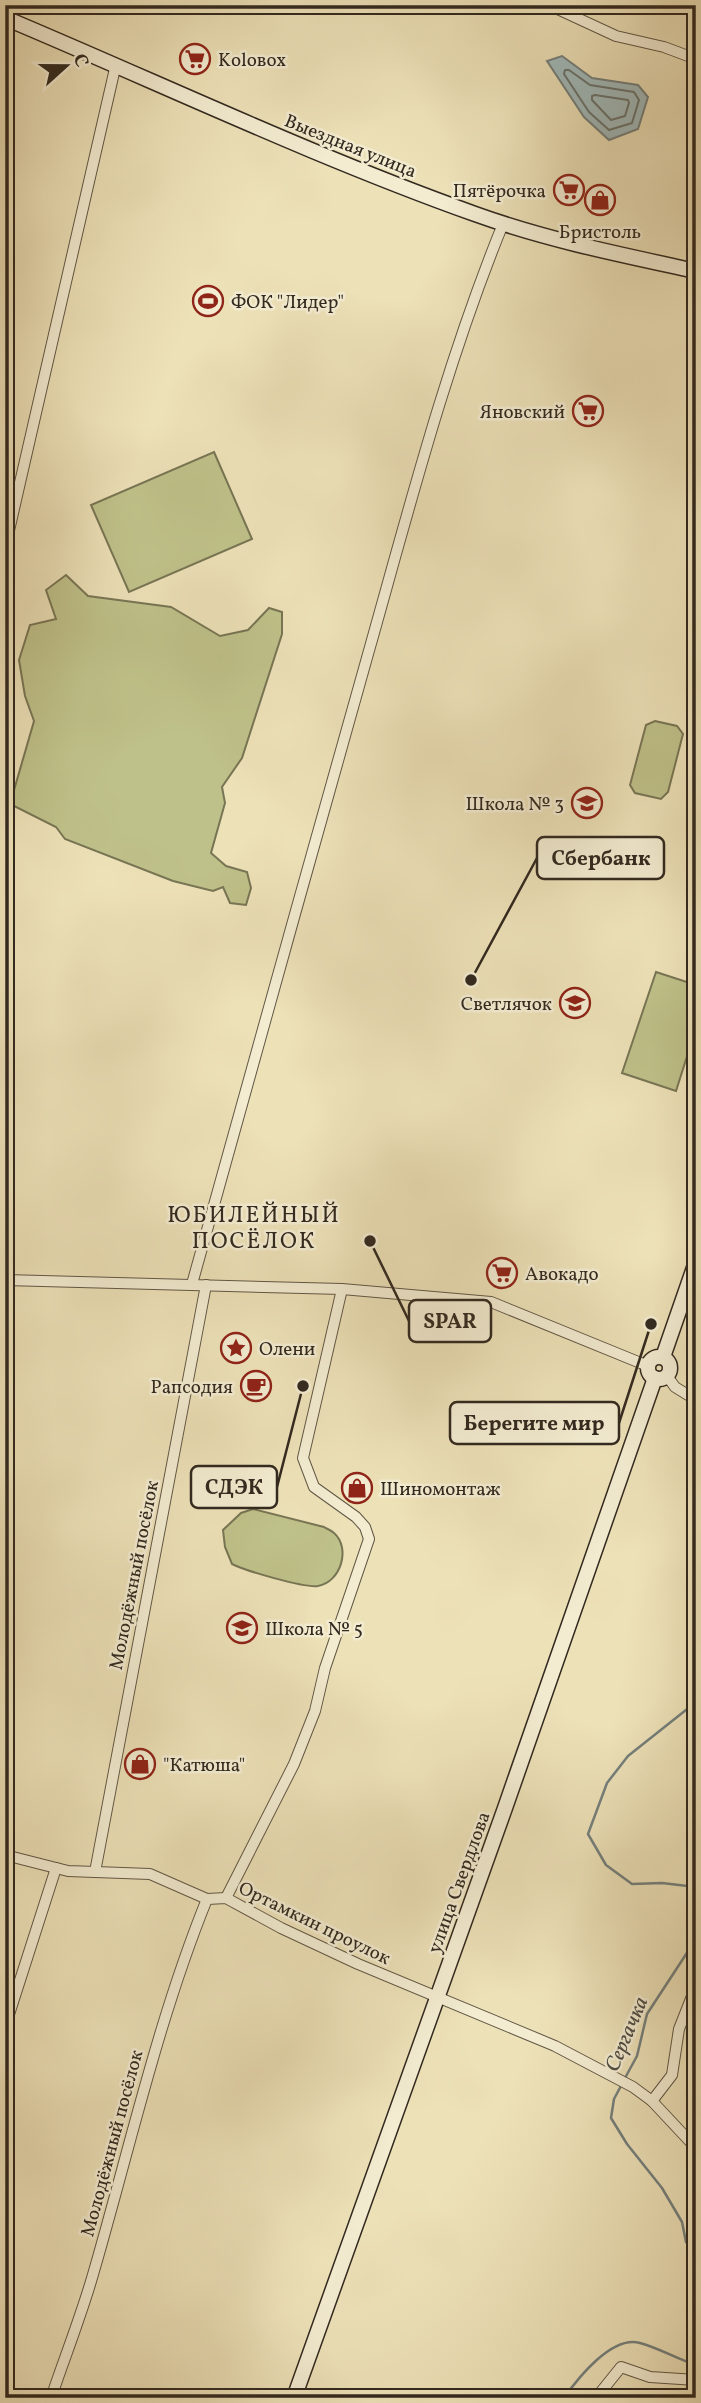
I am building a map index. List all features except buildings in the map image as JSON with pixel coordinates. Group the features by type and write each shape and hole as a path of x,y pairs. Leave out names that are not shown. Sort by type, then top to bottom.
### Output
{"street":[{"path":"550,5 616,36 664,47 696,59"},
{"name":"Выездная улица","path":"5,18 307,148 503,223 582,246 696,271"},
{"path":"5,548 116,64"},
{"path":"192,1284 414,490 460,336 503,223"},
{"path":"657,1373 670,1369 669,1362 663,1357 696,1262"},
{"path":"5,1280 342,1289 491,1301 657,1373 696,1401"},
{"name":"Молодёжный посёлок","path":"95,1872 206,1284"},
{"path":"226,1898 294,1764 315,1710 325,1668 369,1539 365,1527 356,1517 314,1487 303,1458 342,1289"},
{"name":"улица Свердлова","path":"294,2398 657,1373"},
{"name":"Ортамкин проулок","path":"5,1855 68,1871 150,1874 207,1899 226,1898 346,1959 555,2046 633,2087 652,2101 696,2148"},
{"path":"5,2027 56,1868"},
{"name":"Молодёжный посёлок","path":"51,2398 93,2274 141,2096 181,1964 207,1899"},
{"path":"652,2101 672,2075 679,2029 696,1986"},
{"path":"596,2398 621,2367 650,2377 696,2380"}],"green space":[{"path":"214,452 252,539 129,592 91,505"},
{"path":"66,575 88,596 171,607 220,636 248,630 269,608 282,612 282,634 242,758 222,787 225,803 211,853 226,866 247,872 251,888 246,905 230,903 223,887 213,891 173,881 65,839 56,827 10,804 34,721 25,696 19,660 30,625 56,619 46,590"},
{"path":"655,721 677,726 683,734 668,792 661,799 635,793 630,785 646,725"},
{"path":"656,972 696,985 696,1028 676,1091 622,1073"},
{"path":"253,1509 324,1527 333,1532 339,1539 342,1555 341,1564 333,1578 318,1586 311,1586 249,1571 232,1564 225,1547 223,1530 241,1513"}],"water":[{"path":"562,56 592,78 638,85 648,97 638,129 609,140 584,117 547,61"}],"waterway":[{"name":"Сергачка","path":"696,1702 628,1756 607,1783 588,1834 606,1865 632,1884 662,1883 696,1887"},
{"name":"Сергачка","path":"625,2078 637,2056 647,2014 696,1939"},
{"name":"Сергачка","path":"622,2084 614,2099 611,2118 627,2144 662,2188 682,2222 686,2242 696,2250"},
{"name":"Сергачка","path":"564,2398 597,2360 618,2345 629,2342 647,2345 696,2365"}],"place":[{"name":"Kоlовох","path":"195,59"},
{"name":"Пятёрочка","path":"569,190"},
{"name":"Бристоль","path":"600,200"},
{"name":"ФОК \"Лидер\"","path":"208,301"},
{"name":"Яновский","path":"588,411"},
{"name":"Школа № 3","path":"587,803"},
{"name":"Сбербанк","path":"471,980"},
{"name":"Светлячок","path":"575,1003"},
{"name":"SPAR","path":"370,1241"},
{"name":"Авокадо","path":"502,1273"},
{"name":"Берегите мир","path":"651,1324"},
{"name":"Олени","path":"236,1348"},
{"name":"Рапсодия","path":"256,1386"},
{"name":"СДЭК","path":"303,1386"},
{"name":"Шиномонтаж","path":"357,1488"},
{"name":"Школа № 5","path":"242,1628"},
{"name":"\"Катюша\"","path":"140,1764"}],"district":[{"name":"ЮБИЛЕЙНЫЙ ПОСЁЛОК","path":"254,1227"}]}
